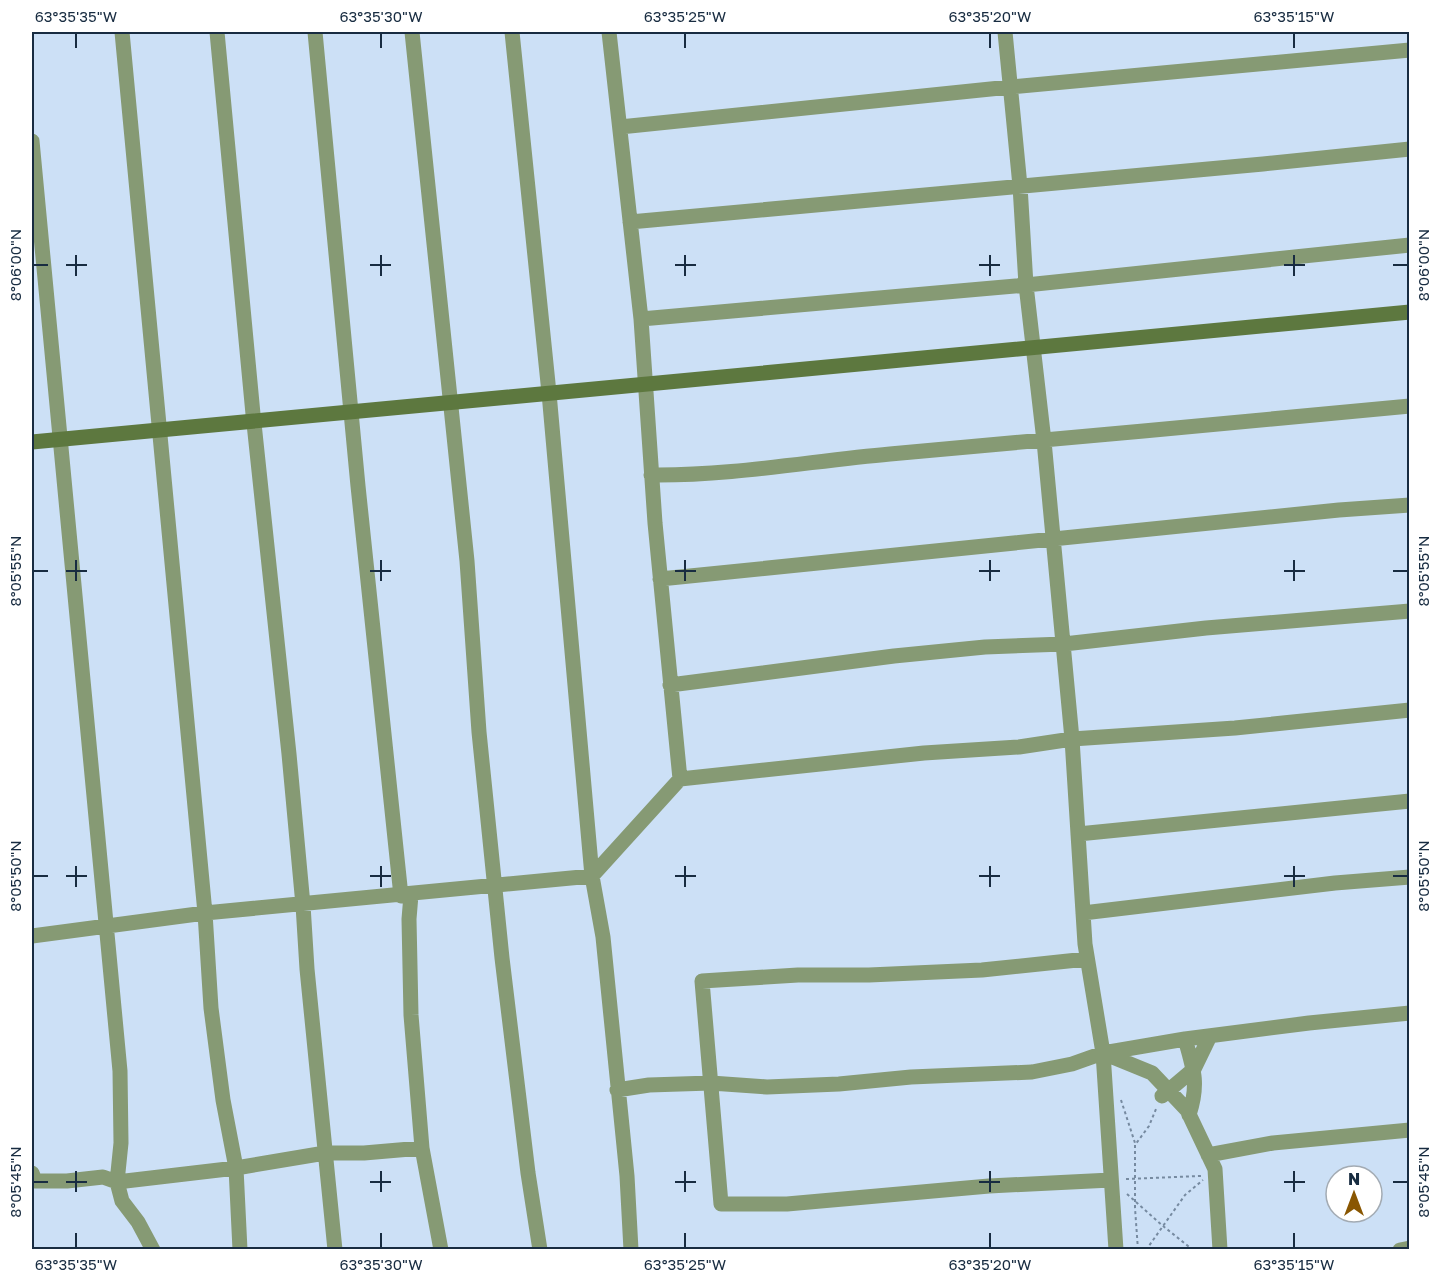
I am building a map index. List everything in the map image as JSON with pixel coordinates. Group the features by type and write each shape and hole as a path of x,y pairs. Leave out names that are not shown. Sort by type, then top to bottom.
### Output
{"street":[{"path":"122,32 206,913 211,1008 223,1100 236,1168 240,1250"},
{"path":"217,32 335,1250"},
{"path":"315,32 351,411 409,919 411,1015 422,1148 441,1250"},
{"path":"412,32 451,402 502,958 528,1173 540,1250"},
{"path":"512,32 549,393 592,876 603,937 627,1176 631,1250"},
{"path":"609,32 641,319 651,475 680,779"},
{"path":"1005,32 1020,186 1032,348 1037,374 1064,644 1083,914 1103,1053 1116,1250"},
{"path":"620,127 1010,87 1410,50"},
{"path":"32,141 120,1071 121,1143 117,1182 122,1201 138,1222 153,1250"},
{"path":"630,222 1410,149"},
{"path":"641,319 1026,285 1410,245"},
{"path":"32,442 1410,312"},
{"path":"651,475 721,473 870,456 1410,406"},
{"path":"660,579 1339,510 1410,506"},
{"path":"670,685 985,647 1064,644 1206,628 1410,611"},
{"path":"32,936 206,913 592,876 680,779 844,761 1020,747 1072,739 1235,728 1410,710"},
{"path":"1078,834 1410,801"},
{"path":"1083,914 1335,883 1410,878"},
{"path":"1088,959 982,970 869,975 798,975 702,981 721,1204 787,1204 989,1186 1111,1180"},
{"path":"617,1090 649,1085 711,1083 767,1087 840,1084 911,1077 1032,1072 1072,1064 1103,1053 1210,1036 1410,1013"},
{"path":"1166,1094 1194,1069 1210,1036"},
{"path":"1185,1040 1194,1069 1195,1096 1189,1115"},
{"path":"1103,1053 1152,1073 1166,1094 1189,1115 1217,1175 1220,1250"},
{"path":"1208,1155 1273,1143 1410,1130"},
{"path":"32,1173 35,1181 67,1181 103,1177 117,1182 236,1168 325,1153 364,1153 422,1148"},
{"path":"1400,1250 1410,1248"}],"path":[{"path":"1138,1250 1134,1179 1136,1145 1166,1094"},
{"path":"1111,1180 1217,1175"},
{"path":"1146,1250 1193,1188 1200,1181 1217,1175"},
{"path":"1111,1180 1163,1227 1193,1250"}]}
